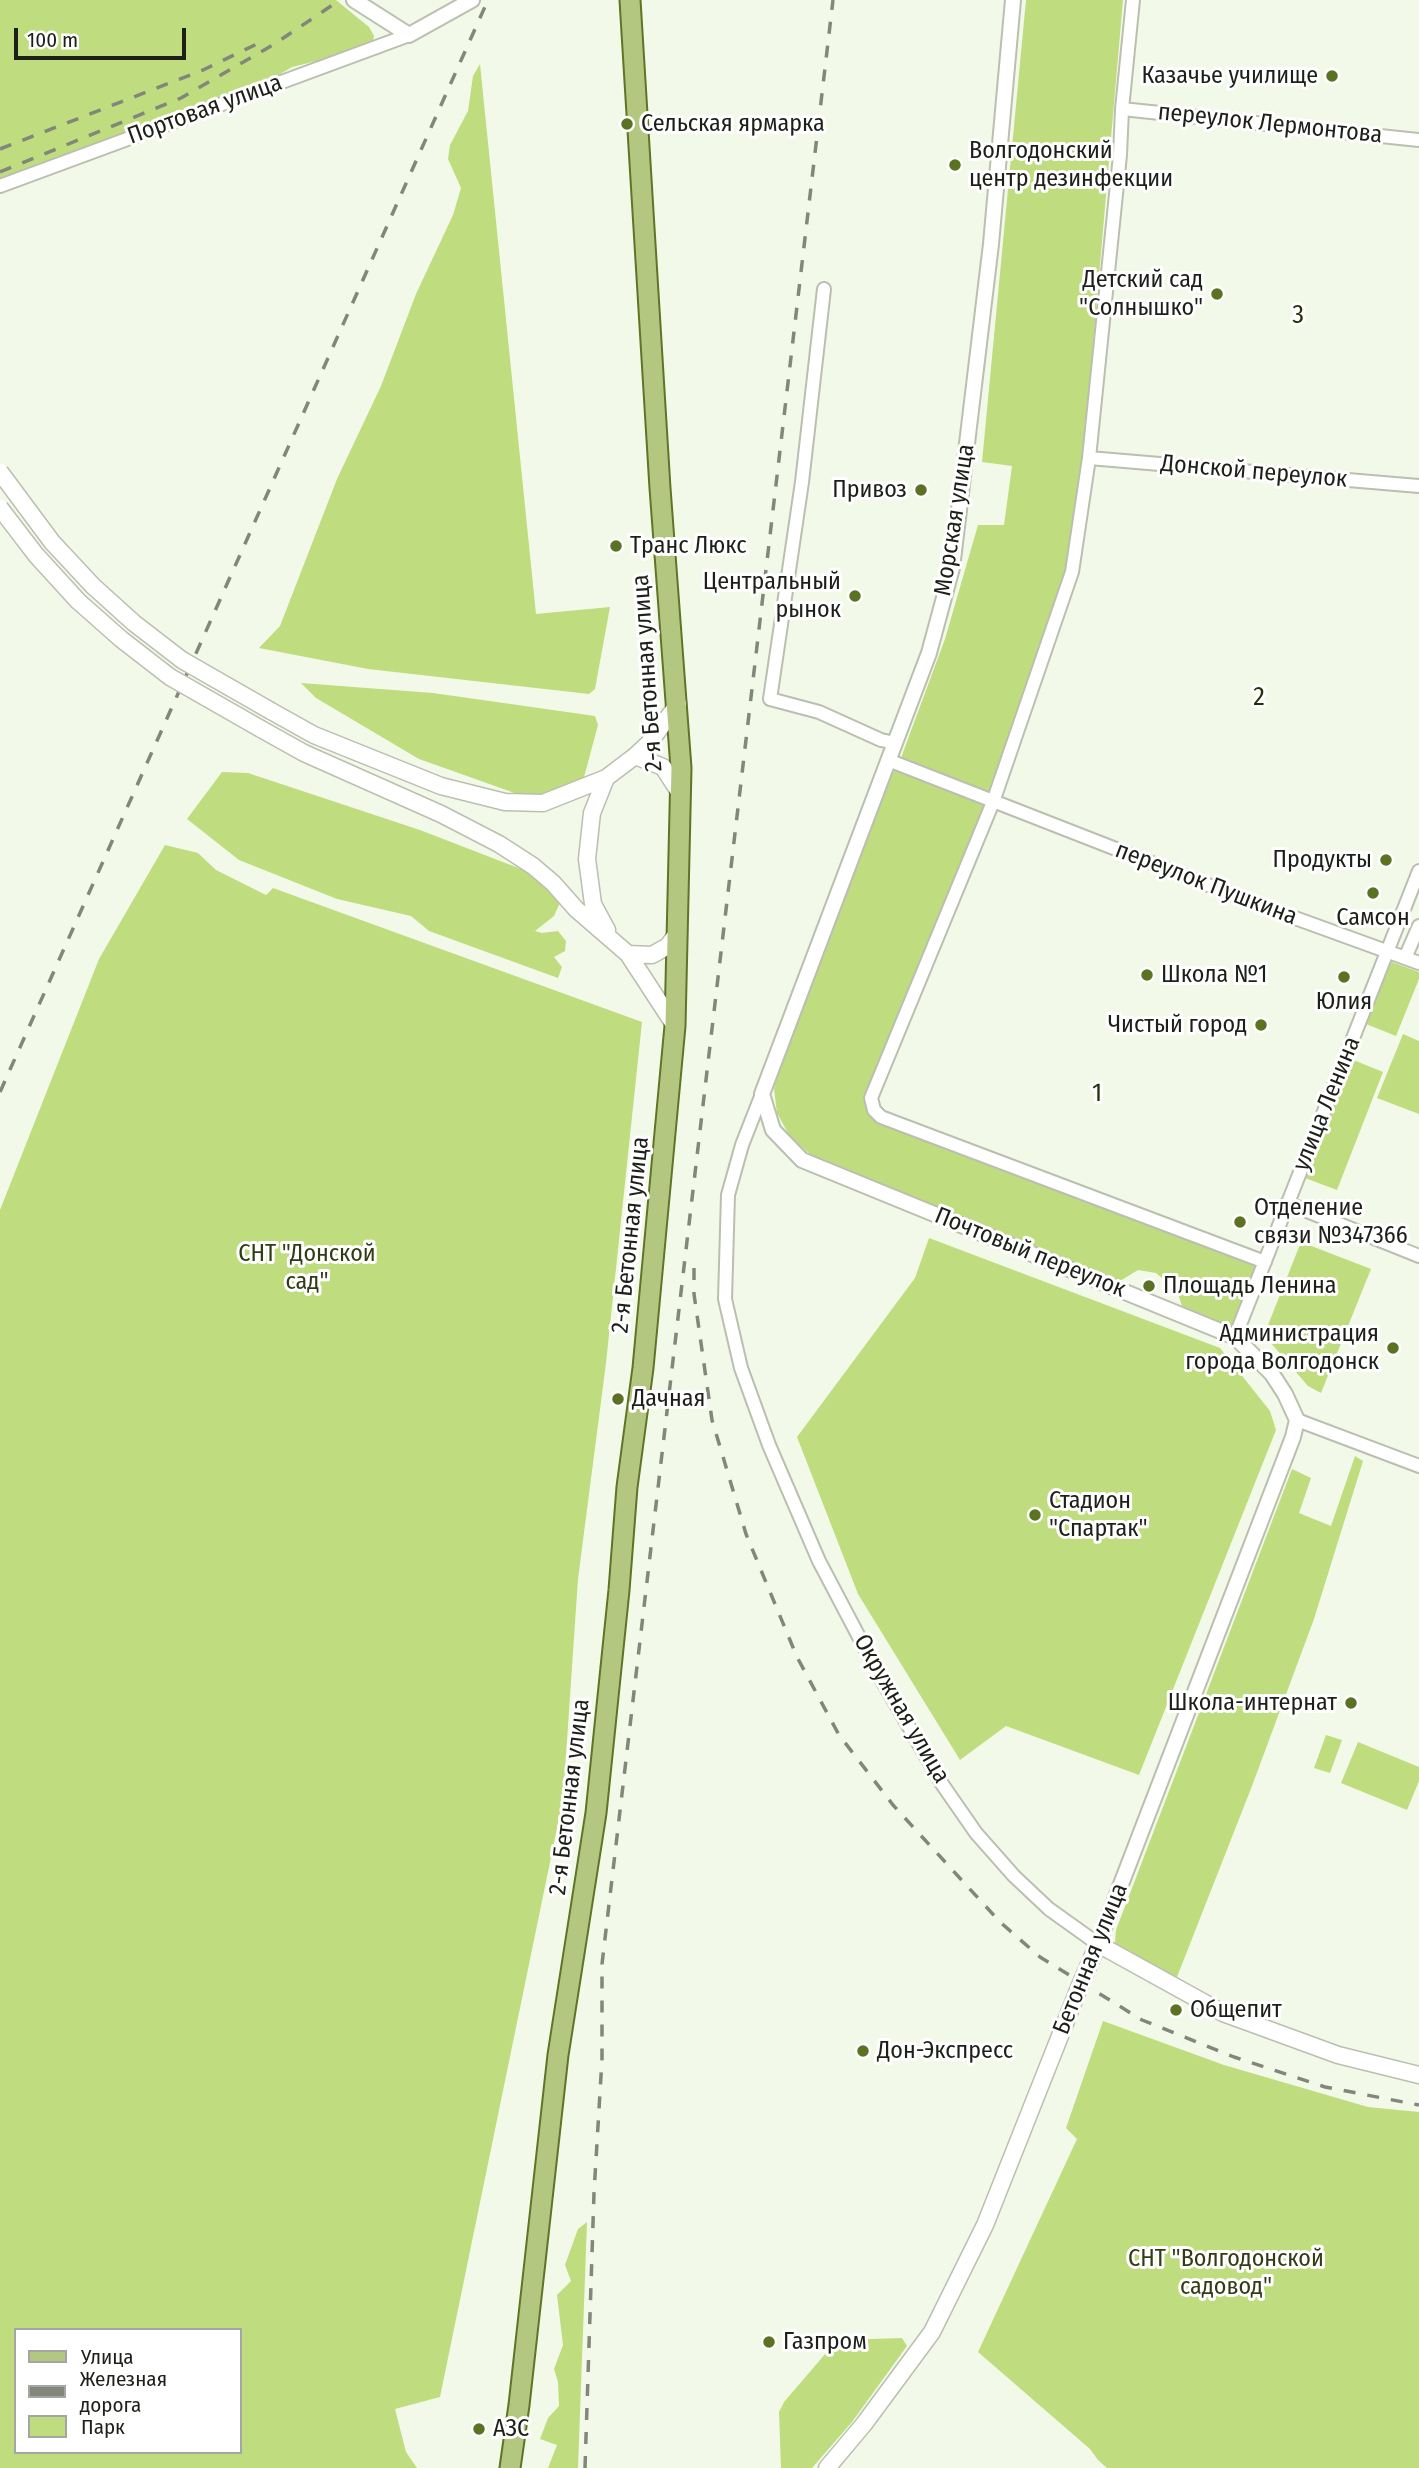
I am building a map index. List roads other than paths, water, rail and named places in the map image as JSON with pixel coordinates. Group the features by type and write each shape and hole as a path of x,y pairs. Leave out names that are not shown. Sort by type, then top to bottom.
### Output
{"main road":[{"name":"2-я Бетонная улица","path":"510,2468 558,2055 596,1813 620,1590 627,1487 643,1368 675,1026 680,793 678,704 661,499 628,2"},
{"path":"0,472 52,542 93,586 134,623 182,660 314,735 441,786 505,802 543,803 606,778 649,743 678,704"},
{"path":"0,508 36,555 78,601 170,677 304,753 441,814 499,844 533,866 628,954 675,1026"},
{"path":"635,756 663,767 680,793"},
{"path":"606,778 592,813 587,859 593,904 612,940"},
{"path":"628,954 652,955 668,946 678,932"},
{"name":"Окружная улица","path":"1098,1944 1223,2012 1338,2055 1419,2075"},
{"name":"Бетонная улица","path":"827,2468 888,2394 932,2332 985,2225 1080,1983 1098,1944"}],"street":[{"path":"354,0 410,35"},
{"name":"Портовая улица","path":"0,186 410,35 472,0"},
{"name":"Морская улица","path":"762,1094 929,653 952,568 991,244 1013,0"},
{"path":"1133,0 1089,458 1073,572 993,802 871,1098 874,1110 881,1117 1265,1262"},
{"name":"переулок Лермонтова","path":"1122,109 1419,140"},
{"path":"824,289 802,482 771,699 819,712 881,740 895,743"},
{"name":"Донской переулок","path":"1089,458 1419,486"},
{"name":"переулок Пушкина","path":"888,760 1262,906 1419,963"},
{"name":"улица Ленина","path":"1236,1337 1419,872"},
{"path":"1405,958 1419,926"},
{"name":"Почтовый переулок","path":"762,1094 773,1130 802,1160 1236,1337 1272,1374 1297,1420"},
{"name":"Окружная улица","path":"762,1094 742,1145 728,1195 725,1299 741,1368 769,1445 819,1561 879,1675 942,1784 976,1833 1014,1876 1049,1909 1098,1944"},
{"path":"1287,1203 1419,1256"},
{"path":"1297,1420 1419,1466"},
{"name":"Бетонная улица","path":"1098,1944 1284,1462 1297,1420"}],"railway":[{"path":"0,172 181,98 273,45 340,0"},
{"path":"0,1092 488,0"},
{"path":"585,2468 594,2193 602,2059 602,1964 833,0"},
{"path":"0,149 203,70 259,43"},
{"path":"694,1268 694,1294 712,1420 746,1534 797,1657 839,1735 893,1805 1000,1922 1040,1957 1142,2020 1234,2057 1325,2087 1419,2105"}],"place":[{"name":"Казачье училище","path":"1332,76"},
{"name":"Сельская ярмарка","path":"627,124"},
{"name":"Волгодонский центр дезинфекции","path":"955,165"},
{"name":"Детский сад \"Солнышко\"","path":"1217,294"},
{"name":"Привоз","path":"921,490"},
{"name":"Транс Люкс","path":"616,546"},
{"name":"Центральный рынок","path":"855,596"},
{"name":"Продукты","path":"1386,860"},
{"name":"Самсон","path":"1373,893"},
{"name":"Школа №1","path":"1147,975"},
{"name":"Юлия","path":"1344,977"},
{"name":"Чистый город","path":"1261,1025"},
{"name":"Отделение связи №347366","path":"1240,1222"},
{"name":"Площадь Ленина","path":"1149,1286"},
{"name":"Администрация города Волгодонск","path":"1393,1348"},
{"name":"Дачная","path":"618,1399"},
{"name":"Стадион \"Спартак\"","path":"1035,1515"},
{"name":"Школа-интернат","path":"1351,1703"},
{"name":"Общепит","path":"1176,2010"},
{"name":"Дон-Экспресс","path":"863,2051"},
{"name":"Газпром","path":"769,2342"},
{"name":"АЗС","path":"479,2429"}],"district":[{"name":"3","path":"1299,316"},
{"name":"2","path":"1260,698"},
{"name":"1","path":"1098,1094"}],"park label":[{"name":"СНТ \"Донской сад\"","path":"307,1268"},
{"name":"СНТ \"Волгодонской садовод\"","path":"1226,2273"}]}
